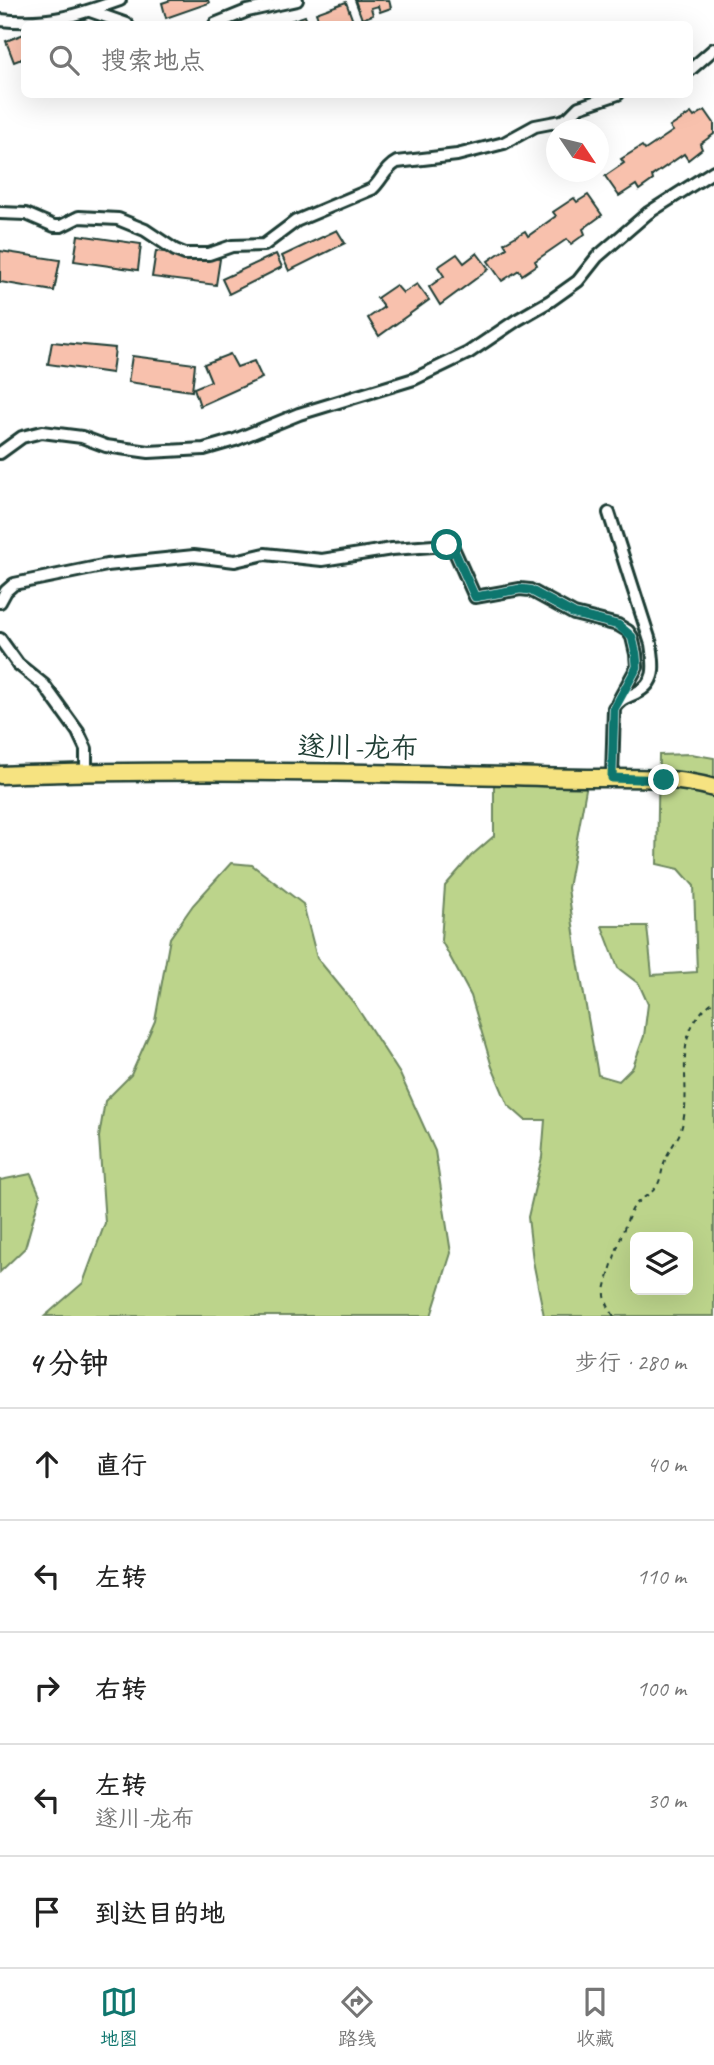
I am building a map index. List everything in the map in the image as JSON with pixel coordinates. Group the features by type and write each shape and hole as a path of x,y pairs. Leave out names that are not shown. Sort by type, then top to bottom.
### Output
{"main road":[{"name":"遂川-龙布","path":"0,775 221,771 612,778 664,780 714,788"}],"street":[{"path":"0,20 52,21 120,0"},
{"path":"222,21 247,11 297,0"},
{"path":"90,11 118,21"},
{"path":"693,67 714,49"},
{"path":"0,213 26,214 54,226 61,226 79,217 118,219 145,230 185,254 209,254 248,244 258,246 296,221 372,189 390,166 397,162 457,155 504,143 535,126 561,121 579,107 606,98"},
{"path":"0,453 22,437 42,432 139,451 204,449 235,440 299,414 414,379 468,353 550,301 578,281 597,257 648,213 714,171"},
{"path":"609,513 651,644 655,667 648,685 638,693 619,700"},
{"path":"0,603 6,591 14,584 107,565 194,556 235,561 265,554 322,559 392,549 447,545 454,550 475,597 520,589 530,590 574,614 618,625 628,631 632,637 637,667 614,709 612,778"},
{"path":"0,639 18,664 44,685 78,732 86,749 86,772"}],"path":[{"path":"614,1316 609,1309 605,1293 624,1225 635,1205 658,1185 665,1159 679,1135 686,1110 683,1074 687,1039 691,1025 701,1011 714,1002"}],"green space":[{"path":"691,754 714,758 714,1316 544,1316 528,1217 542,1157 545,1120 525,1120 508,1105 492,1067 471,996 441,940 445,886 471,856 494,836 494,776 588,778 568,888 598,1075 619,1081 633,1067 644,1036 648,1004 639,984 618,968 602,926 647,926 652,975 697,972 694,886 679,869 657,864 659,755"},
{"path":"231,863 252,865 303,904 317,958 354,1003 400,1074 435,1151 451,1253 431,1316 45,1316 83,1283 105,1223 99,1137 105,1101 131,1075 155,1021 170,938 193,905"},
{"path":"31,1174 40,1195 25,1248 0,1272 0,1180"}],"building":[{"path":"171,0 208,0 209,3 166,18 162,3"},
{"path":"355,0 389,0 391,8 380,12 378,6 371,8 373,15 362,19"},
{"path":"346,2 353,21 319,21 316,13"},
{"path":"305,16 307,21 290,21"},
{"path":"21,35 21,59 14,62 6,41"},
{"path":"705,110 714,123 714,134 700,144 702,149 688,160 684,154 652,176 653,180 639,190 636,185 619,196 609,182 609,173 624,163 621,159 642,146 645,150 673,131 670,127 691,113 694,117"},
{"path":"588,195 602,215 583,229 585,234 571,244 567,239 535,261 537,265 522,275 519,270 502,281 488,261 507,248 504,243 525,231 528,236 556,216 553,212 574,198 577,202"},
{"path":"337,230 345,243 289,271 282,256"},
{"path":"78,235 141,244 138,270 74,261"},
{"path":"0,251 60,260 54,291 0,282"},
{"path":"156,251 220,259 216,285 152,277"},
{"path":"477,253 489,269 440,305 429,287 444,276 438,267 457,254 464,263"},
{"path":"276,254 282,267 229,294 222,279"},
{"path":"417,284 429,300 379,336 368,318 384,307 377,298 396,285 403,293"},
{"path":"52,342 115,348 112,373 48,364"},
{"path":"230,354 237,367 254,361 262,378 200,406 194,388 211,381 204,364"},
{"path":"132,356 195,364 192,391 128,382"}],"route":[{"path":"447,545 454,550 475,597 520,589 530,590 574,614 618,625 628,631 632,637 637,667 614,709 612,778 664,780"}]}
